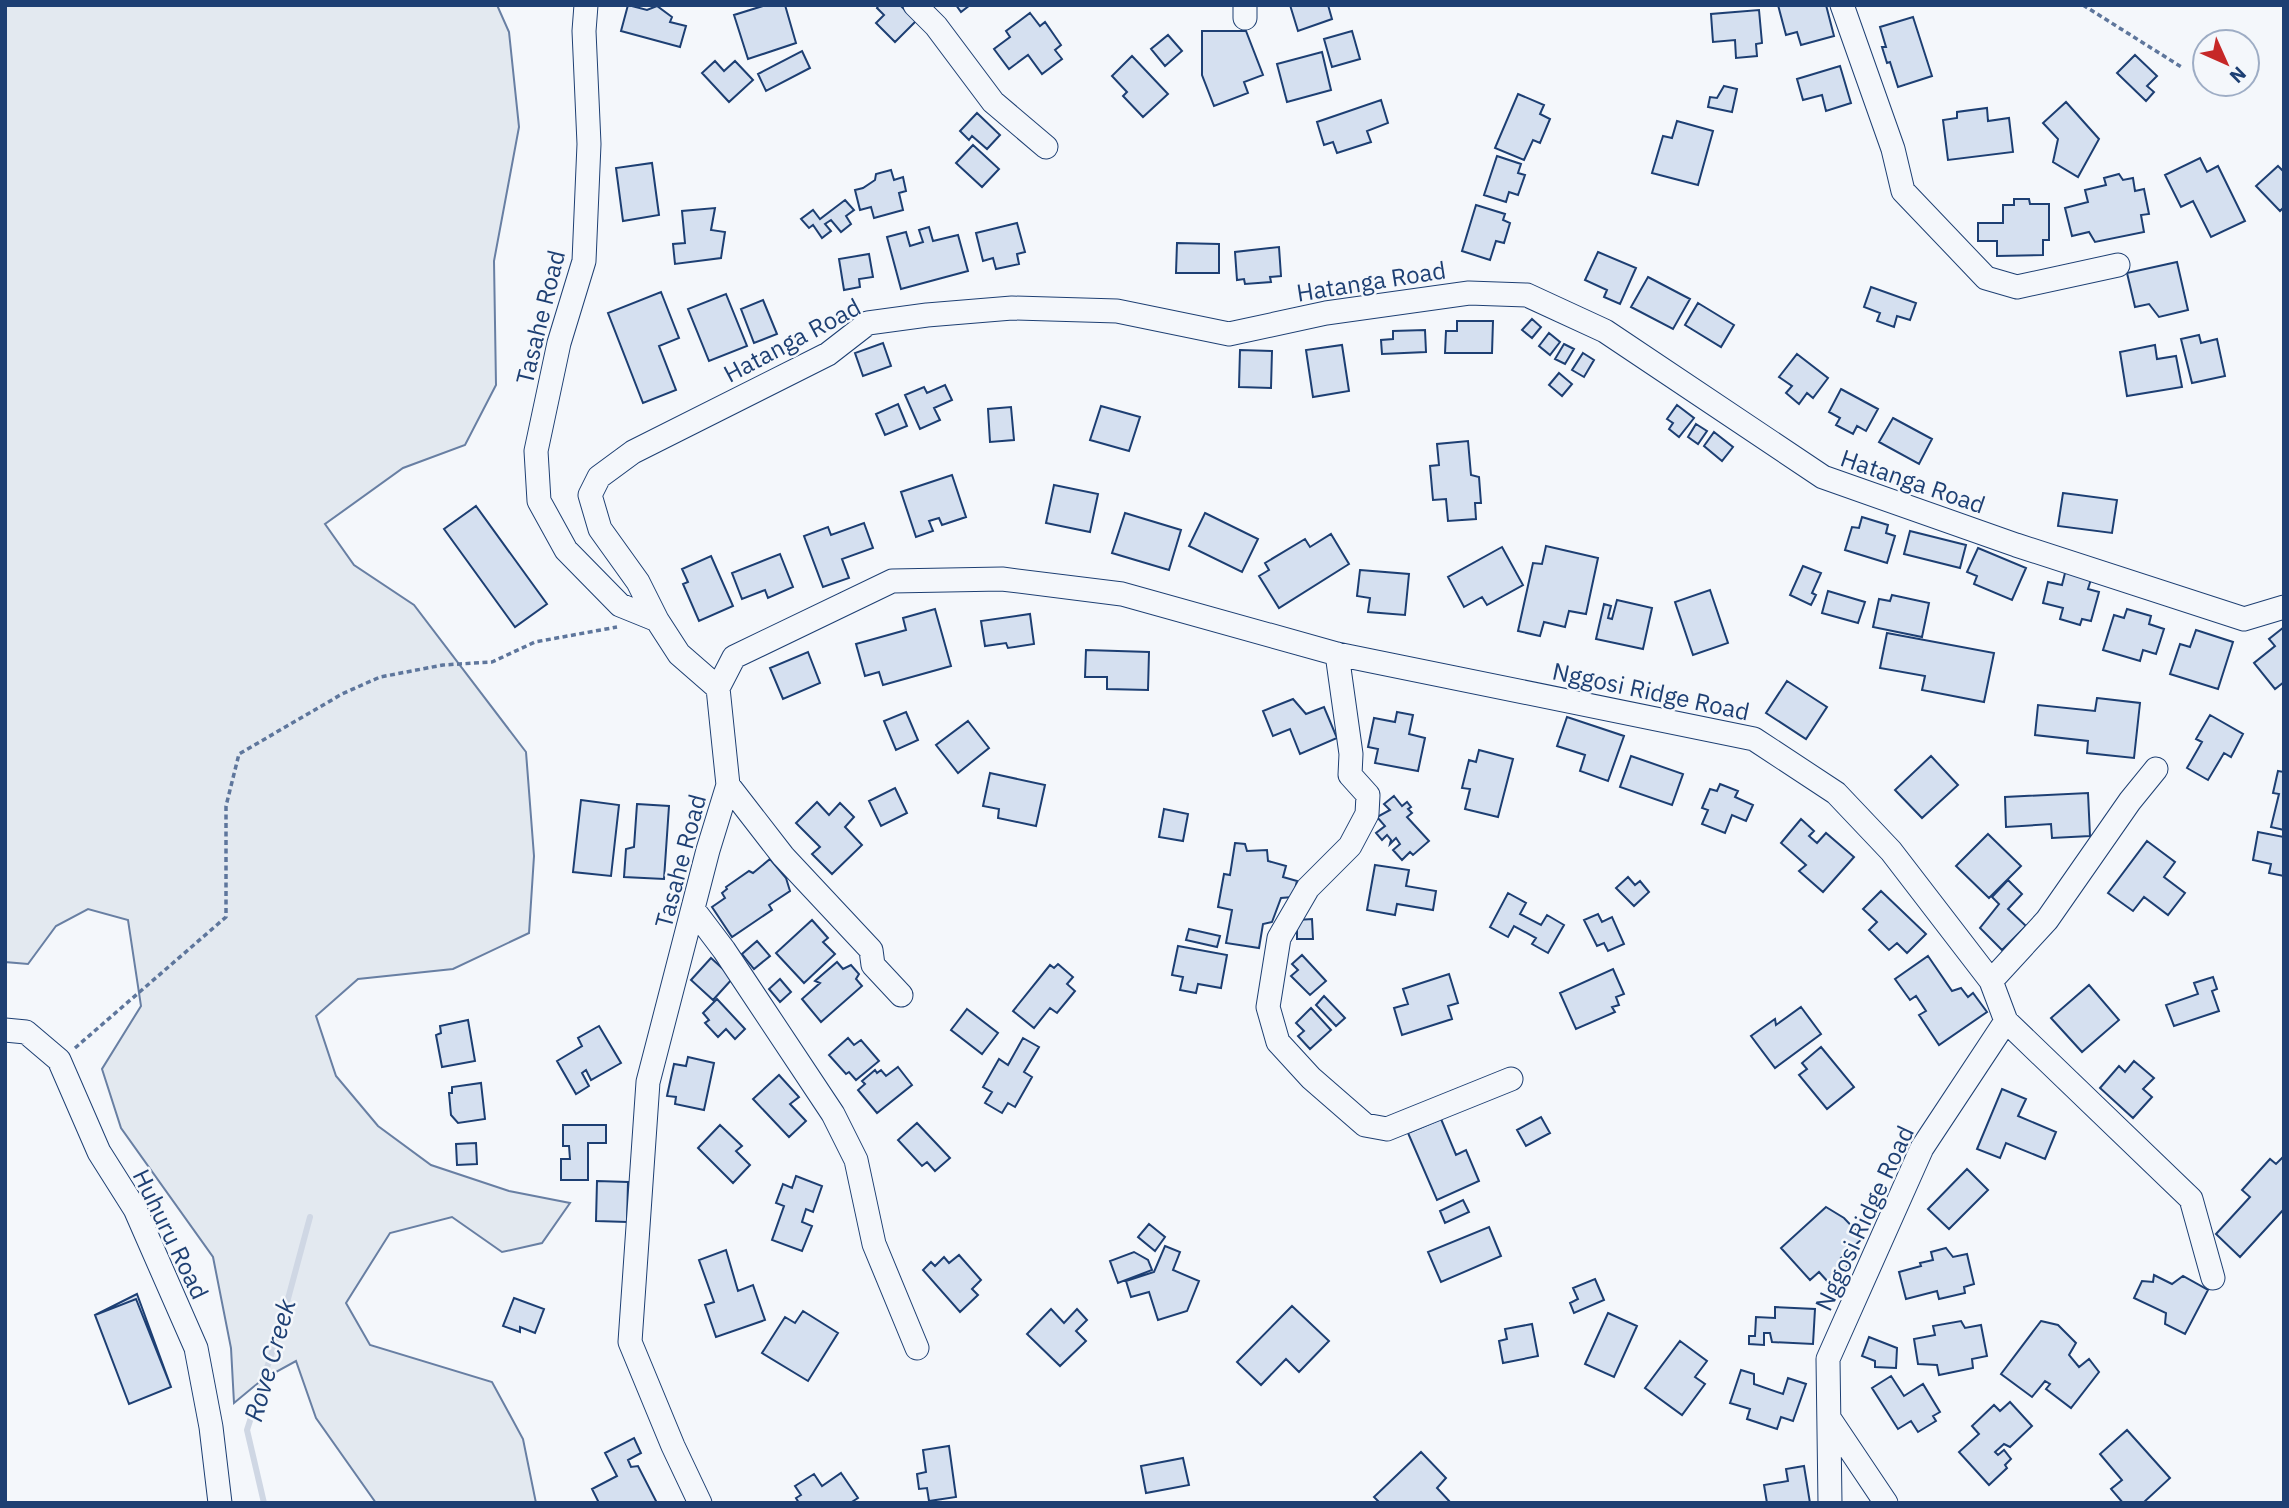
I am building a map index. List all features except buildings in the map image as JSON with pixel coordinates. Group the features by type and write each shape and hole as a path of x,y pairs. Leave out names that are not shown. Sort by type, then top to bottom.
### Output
{"street":[{"name":"Tasahe Road","path":"586,5 584,31 589,144 584,261 559,344 536,451 539,501 566,551 620,605 657,620"},
{"path":"915,5 936,26 993,102 1046,147"},
{"path":"1842,5 1893,149 1903,191 1986,278 2017,287 2118,265"},
{"name":"Hatanga Road","path":"657,620 638,582 600,529 590,495 599,477 632,452 828,354 868,323 1012,308 1117,311 1229,334 1326,313 1469,293 1527,295 1587,321 1823,477 2016,545 2244,618 2284,607"},
{"name":"Nggosi Ridge Road","path":"718,688 734,657 892,581 1002,579 1122,594 1337,654 1754,739 1836,793 1891,851 1991,981 2006,1021 1922,1149 1828,1359 1830,1503"},
{"path":"657,620 679,654 718,688"},
{"path":"1337,654 1351,754 1350,775 1368,794 1367,814 1350,846 1308,888 1279,938 1268,1007 1278,1042 1311,1078 1365,1125 1387,1129 1511,1079"},
{"name":"Tasahe Road","path":"700,1503 630,1342 648,1082 708,850 728,785 718,688"},
{"path":"1991,981 2047,920 2130,801 2156,769"},
{"path":"728,785 783,856 871,950 873,965 901,995"},
{"path":"694,909 833,1114 856,1160 874,1244 917,1348"},
{"path":"2006,1021 2191,1199 2213,1278"},
{"name":"Huhuru Road","path":"5,1030 26,1032 59,1060 99,1152 135,1209 196,1348 211,1427 220,1503"},
{"path":"1830,1421 1886,1503"}],"path":[{"path":"2083,5 2183,68"},
{"path":"59,1060 109,1020 226,917 226,806 239,754 342,694 380,677 443,665 492,662 535,642 617,627"}],"shaded area":[{"path":"5,5 497,5 509,32 519,127 494,261 496,385 465,445 403,468 325,524 354,565 414,605 526,752 534,856 529,933 453,969 358,979 316,1016 336,1076 378,1126 431,1165 509,1191 570,1203 542,1243 502,1252 452,1217 390,1233 346,1303 370,1345 492,1382 523,1439 536,1503 376,1503 316,1418 296,1361 263,1379 234,1403 231,1348 213,1257 121,1128 102,1069 141,1006 128,920 88,909 56,926 28,964 5,962"}],"waterway":[{"name":"Rove Creek","path":"264,1503 247,1430 282,1321 310,1217"}]}
